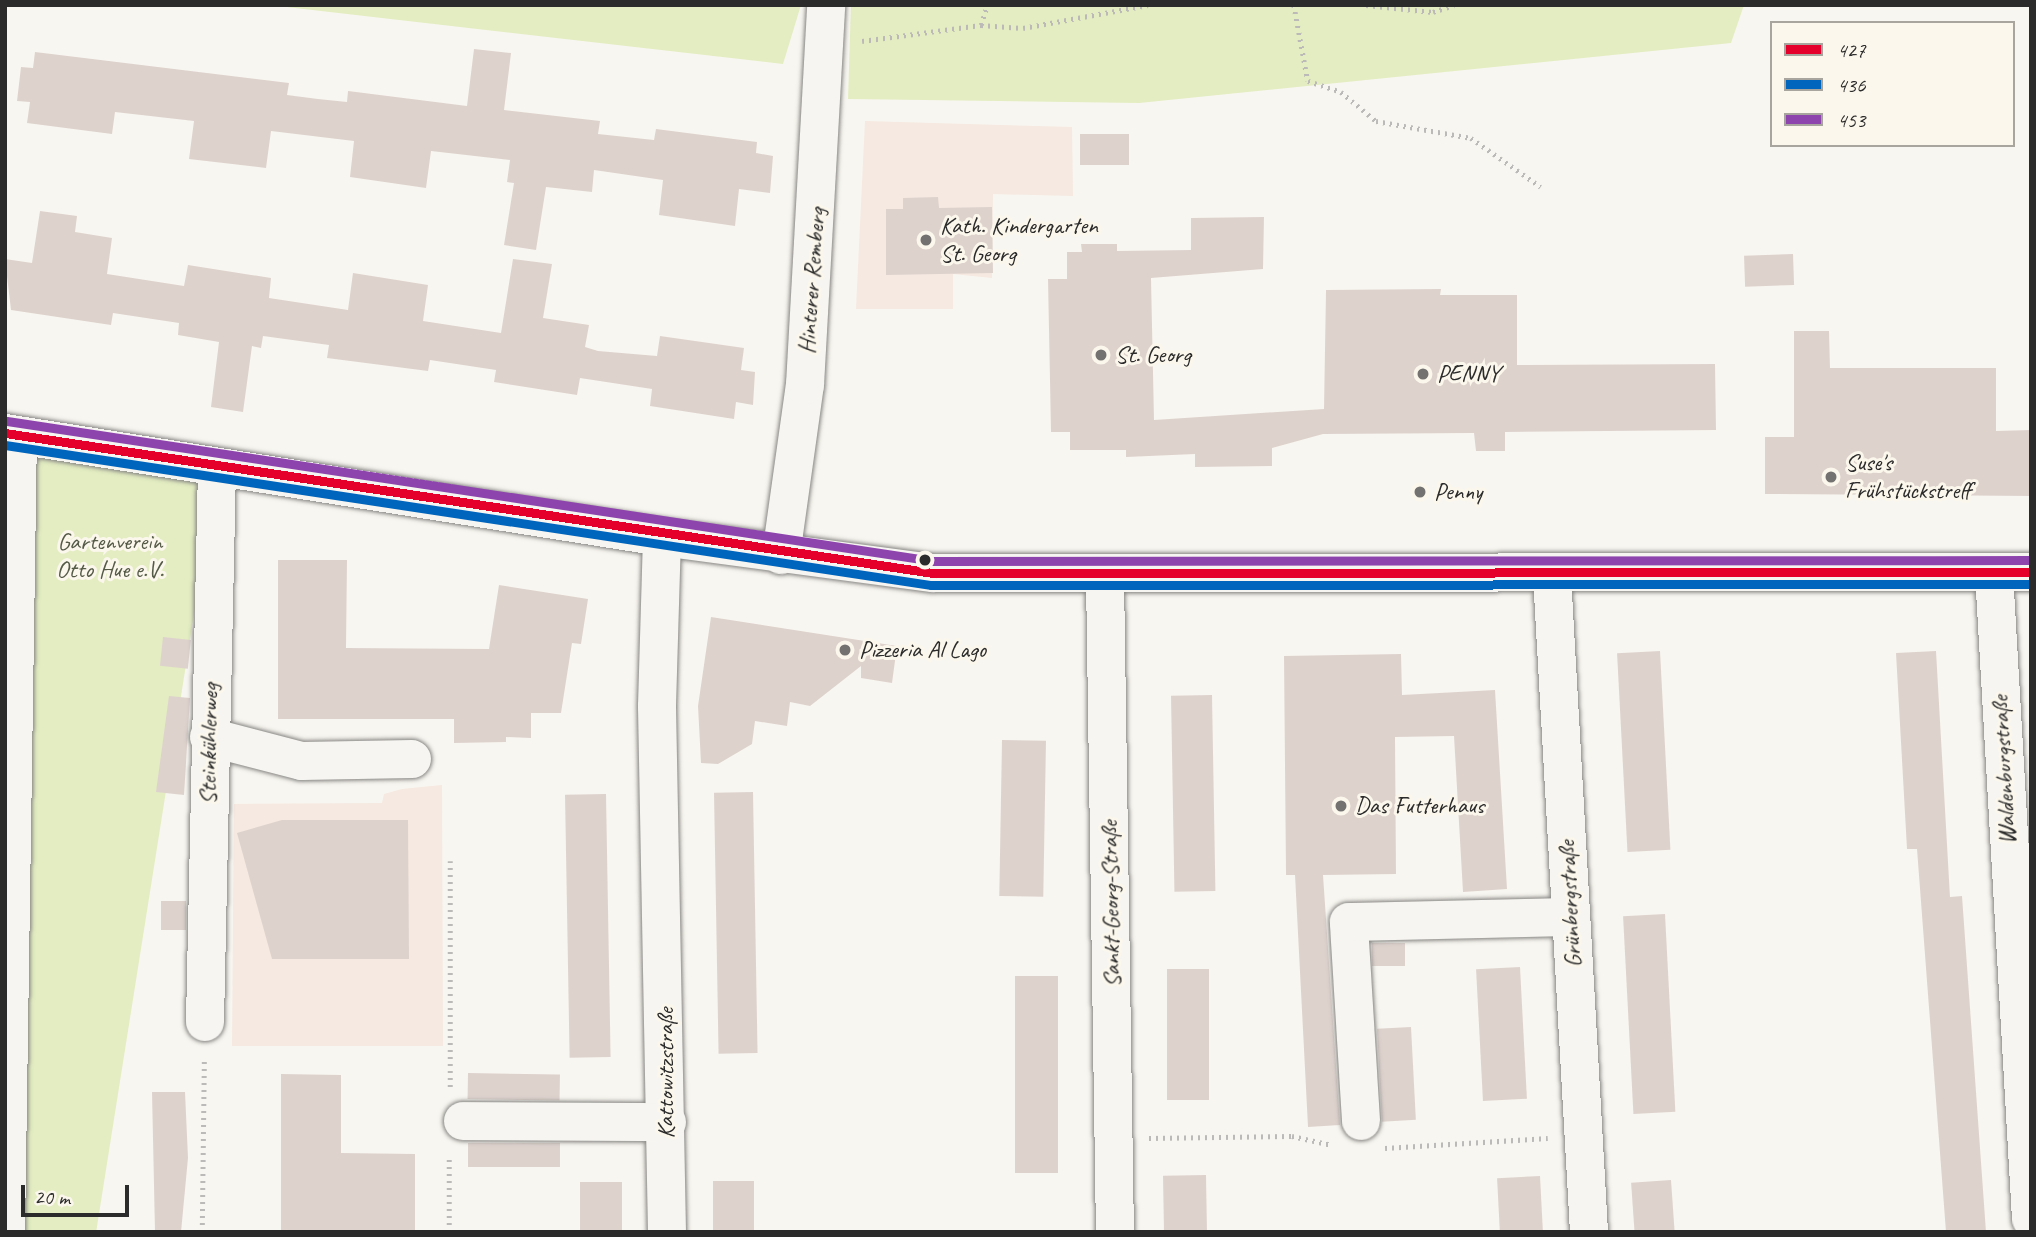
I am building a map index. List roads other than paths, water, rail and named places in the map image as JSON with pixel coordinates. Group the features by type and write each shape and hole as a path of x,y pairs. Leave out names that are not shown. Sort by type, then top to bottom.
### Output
{"street":[{"name":"Hinterer Remberg","path":"781,555 805,384 826,5"},
{"path":"6,1232 12,434 781,555 933,573 1105,577 2012,572"},
{"name":"Steinkühlerweg","path":"205,1022 216,467"},
{"name":"Kattowitzstraße","path":"662,537 657,707 667,1232"},
{"name":"Waldenburgstraße","path":"2012,572 2031,1219"},
{"name":"Grünbergstraße","path":"1552,576 1589,1232"},
{"name":"Sankt-Georg-Straße","path":"1105,577 1115,1232"},
{"path":"209,737 302,761 412,759"},
{"path":"1361,1121 1349,922 1571,917"},
{"path":"454,1121 667,1122"}],"place":[{"name":"Kath. Kindergarten St. Georg","path":"926,240"},
{"name":"St. Georg","path":"1101,355"},
{"name":"PENNY","path":"1423,374"},
{"name":"Suse's Frühstückstreff","path":"1831,477"},
{"name":"Penny","path":"1420,492"},
{"name":"Pizzeria Al Lago","path":"845,650"},
{"name":"Das Futterhaus","path":"1341,806"}],"park label":[{"name":"Gartenverein Otto Hue e.V.","path":"110,556"}]}
